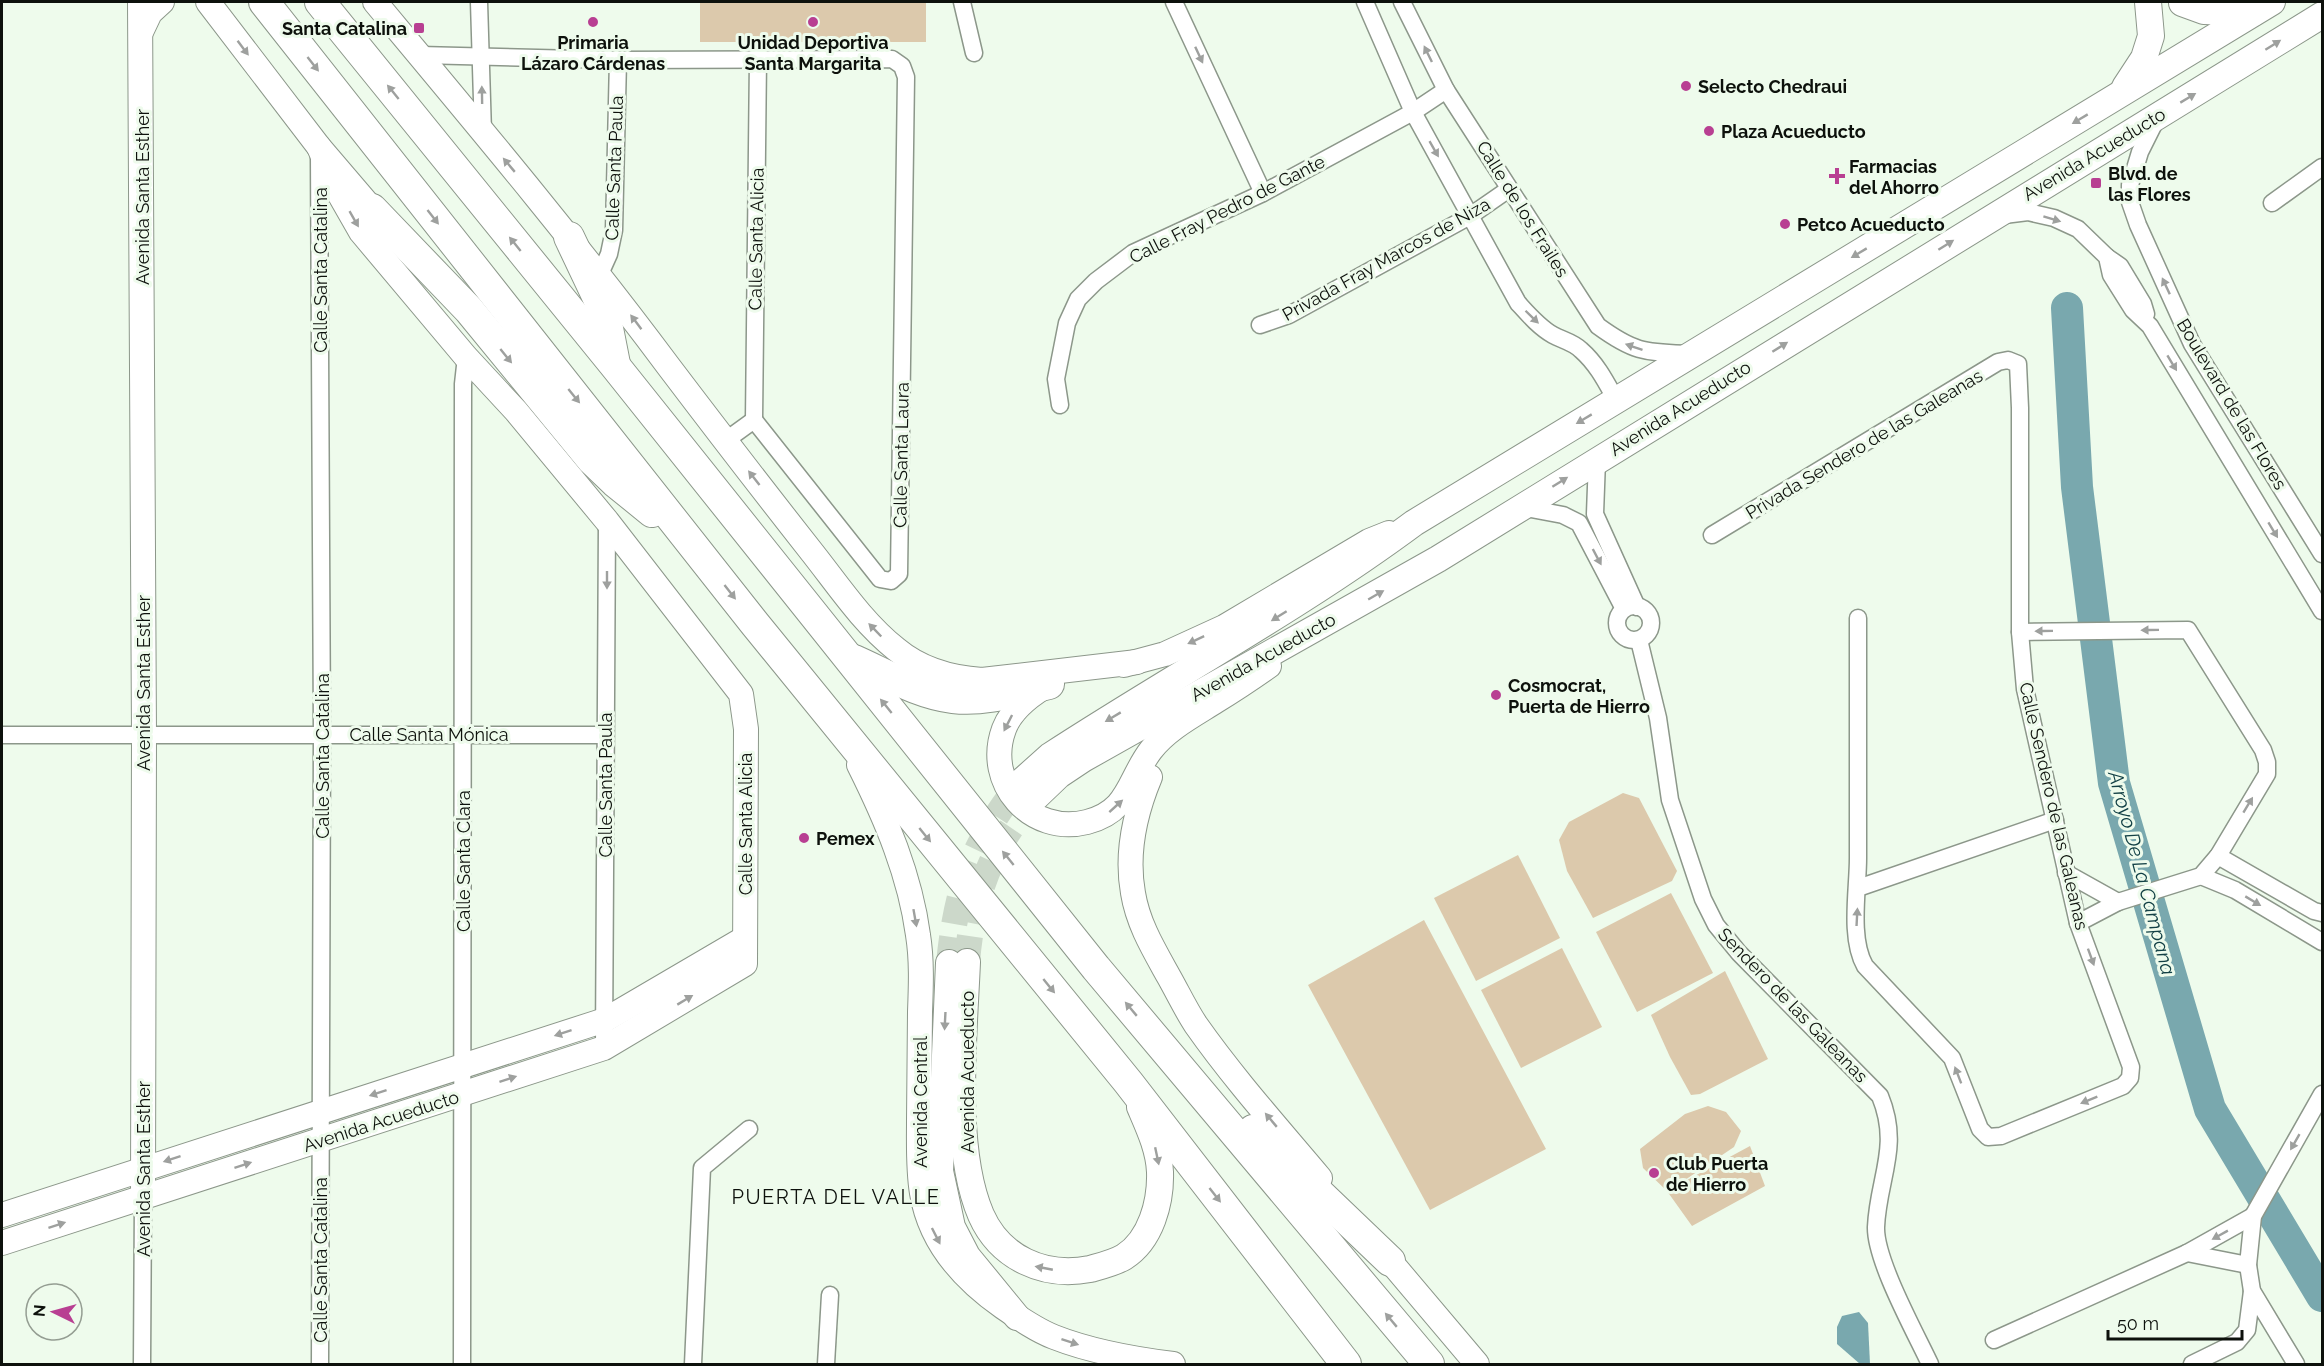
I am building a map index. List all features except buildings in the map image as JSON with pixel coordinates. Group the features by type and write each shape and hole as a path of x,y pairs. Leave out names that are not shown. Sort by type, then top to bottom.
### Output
{"highway":[{"path":"264,2 845,736 1128,1082 1346,1365"},
{"path":"320,2 616,367 1096,968 1429,1365"},
{"path":"372,209 469,310 592,460 615,482 694,546"},
{"path":"569,237 605,313 616,367"},
{"path":"847,657 906,685 955,698 992,697 1049,684"},
{"path":"1163,1048 1390,1261"}],"main road":[{"name":"Avenida Santa Esther","path":"140,2 144,735 143,1197"},
{"path":"140,34 150,13 162,2"},
{"path":"375,2 600,274 725,441 861,614 897,650 917,664 959,678 982,680 1137,662"},
{"path":"2120,95 2145,58 2151,36 2148,2"},
{"path":"2182,3 2204,11 2263,7"},
{"path":"207,5 319,147 372,209"},
{"name":"Avenida Acueducto","path":"2263,7 1414,523 1294,606 1050,756 1029,789 1059,775 1083,759 1438,559 2322,15"},
{"name":"Calle Santa Alicia","path":"319,147 337,190 361,232 466,357 516,411 607,522 741,694 746,717 745,964"},
{"path":"1324,622 1312,637 1176,727 1151,750 1125,797 1114,810 1102,817 1086,822 1057,824 1036,816 1017,802 1002,777 999,760 1004,728 1010,717 1030,696 1049,684 1165,654 1224,627 1368,541 1414,523"},
{"path":"1200,711 1164,751 1151,774 1139,807 1131,852 1131,872 1132,890 1141,923 1153,949 1202,1032 1243,1087 1477,1365"},
{"name":"Avenida Central","path":"845,736 882,811 912,899 919,936 921,973 919,1151 922,1193 933,1230 947,1255 965,1276 1017,1317 1052,1336 1097,1351 1173,1365"},
{"name":"Avenida Acueducto","path":"2,1215 604,1020 745,938"},
{"name":"Avenida Acueducto","path":"1017,1317 967,1256 952,1227 940,1171 958,962 963,1095 968,1168 973,1194 981,1216 992,1235 1010,1253 1031,1266 1076,1271 1102,1266 1125,1257 1141,1240 1154,1218 1159,1197 1160,1170 1153,1137 1128,1082"},
{"name":"Avenida Acueducto","path":"2,1243 604,1048 745,964"}],"street":[{"path":"479,2 483,133"},
{"path":"962,2 974,53"},
{"path":"1174,2 1263,193"},
{"path":"1365,2 1413,112 1518,303 1552,335 1580,349 1598,368 1616,400"},
{"name":"Calle de los Frailes","path":"1402,2 1446,90 1598,326 1635,350 1691,354"},
{"path":"420,55 618,60 758,58"},
{"name":"Calle Santa Laura","path":"754,420 880,579 891,580 899,574 906,77 902,66 892,59 758,58"},
{"name":"Calle Santa Alicia","path":"754,420 758,58"},
{"name":"Calle Santa Paula","path":"600,274 609,254 614,230 618,60"},
{"name":"Calle Fray Pedro de Gante","path":"1060,405 1056,379 1067,322 1078,299 1096,281 1132,253 1263,193 1413,112 1446,90"},
{"name":"Boulevard de las Flores","path":"2158,116 2134,169 2130,186 2130,201 2138,225 2192,344 2322,554"},
{"name":"Calle Santa Catalina","path":"319,147 322,734 320,1365"},
{"path":"2272,203 2322,167"},
{"name":"Privada Fray Marcos de Niza","path":"1260,325 1289,315 1470,216 1509,189"},
{"name":"Boulevard de las Flores","path":"1994,216 2028,212 2054,218 2078,229 2107,257 2120,266 2143,304 2150,326 2322,611"},
{"name":"Calle Santa Clara","path":"462,1365 464,734 462,384 466,357"},
{"name":"Privada Sendero de las Galeanas","path":"1712,536 1998,362 2008,360 2018,364"},
{"name":"Calle Sendero de las Galeanas","path":"1858,888 1856,939 1858,955 1865,966 1952,1058 1980,1129 1988,1137 2001,1136 2123,1086 2130,1078 2131,1067 2078,923 2025,689 2020,632 2018,364"},
{"path":"2212,430 2237,416"},
{"path":"725,441 754,420"},
{"path":"1597,460 1595,514 1631,608"},
{"path":"1520,507 1563,515 1578,523 1631,608"},
{"path":"1578,523 1595,514"},
{"name":"Calle Santa Paula","path":"604,1048 607,522"},
{"path":"1631,608 1644,610 1650,621 1648,632 1639,639 1627,639 1618,631 1617,619 1631,608"},
{"path":"1858,618 1858,888 2055,819"},
{"path":"2020,632 2188,630 2263,750 2267,762 2267,774 2218,856 2201,876 2126,900 2078,923"},
{"name":"Sendero de las Galeanas","path":"1639,639 1658,718 1671,801 1703,899 1716,925 1739,953 1880,1096 1888,1115 1890,1143 1876,1228 1880,1255 1930,1365"},
{"name":"Calle Santa Mónica","path":"2,735 605,735"},
{"path":"2218,856 2314,912 2322,913"},
{"path":"2066,873 2126,900"},
{"path":"2201,876 2235,890 2322,942"},
{"path":"2192,1365 2237,1342 2247,1330 2252,1292 2248,1265 2256,1211 2322,1094"},
{"path":"693,1365 702,1168 749,1129"},
{"name":"Avenida Santa Esther","path":"142,1365 143,1197"},
{"path":"1994,1340 2187,1253 2256,1211"},
{"path":"2187,1253 2248,1265"},
{"path":"2252,1292 2296,1365"},
{"path":"826,1365 830,1296"}],"shaded area":[{"name":"Unidad Deportiva Santa Margarita","path":"700,2 926,2 926,42 700,42"},
{"path":"1623,793 1639,798 1677,871 1672,881 1593,918 1567,871 1559,840 1569,822"},
{"path":"1518,855 1560,938 1476,981 1434,898"},
{"path":"1671,893 1713,973 1637,1012 1596,932"},
{"path":"1424,920 1546,1149 1430,1210 1308,985"},
{"path":"1562,948 1602,1027 1521,1068 1481,990"},
{"path":"1725,971 1768,1059 1700,1094 1691,1095 1651,1015"},
{"path":"1708,1106 1726,1112 1741,1131 1734,1147 1676,1186 1750,1146 1765,1186 1692,1226 1667,1191 1643,1168 1640,1149 1685,1114"}],"water":[{"path":"1859,1312 1868,1323 1870,1364 1860,1364 1837,1344 1837,1327 1842,1316"}],"waterway":[{"name":"Arroyo De La Campana","path":"2067,308 2077,487 2114,783 2210,1109 2322,1296"}],"tunnel":[{"path":"949,963 957,910 970,866 991,824 1022,781"},
{"path":"967,962 974,916 987,873 1007,834 1036,797"}],"place":[{"name":"Primaria Lázaro Cárdenas","path":"593,22"},
{"name":"Unidad Deportiva Santa Margarita","path":"813,22"},
{"name":"Santa Catalina","path":"419,28"},
{"name":"Selecto Chedraui","path":"1686,86"},
{"name":"Plaza Acueducto","path":"1709,131"},
{"name":"Farmacias del Ahorro","path":"1837,176"},
{"name":"Blvd. de las Flores","path":"2096,183"},
{"name":"Petco Acueducto","path":"1785,224"},
{"name":"Cosmocrat, Puerta de Hierro","path":"1496,695"},
{"name":"Pemex","path":"804,838"},
{"name":"Club Puerta de Hierro","path":"1654,1173"}],"district":[{"name":"PUERTA DEL VALLE","path":"836,1197"}]}
